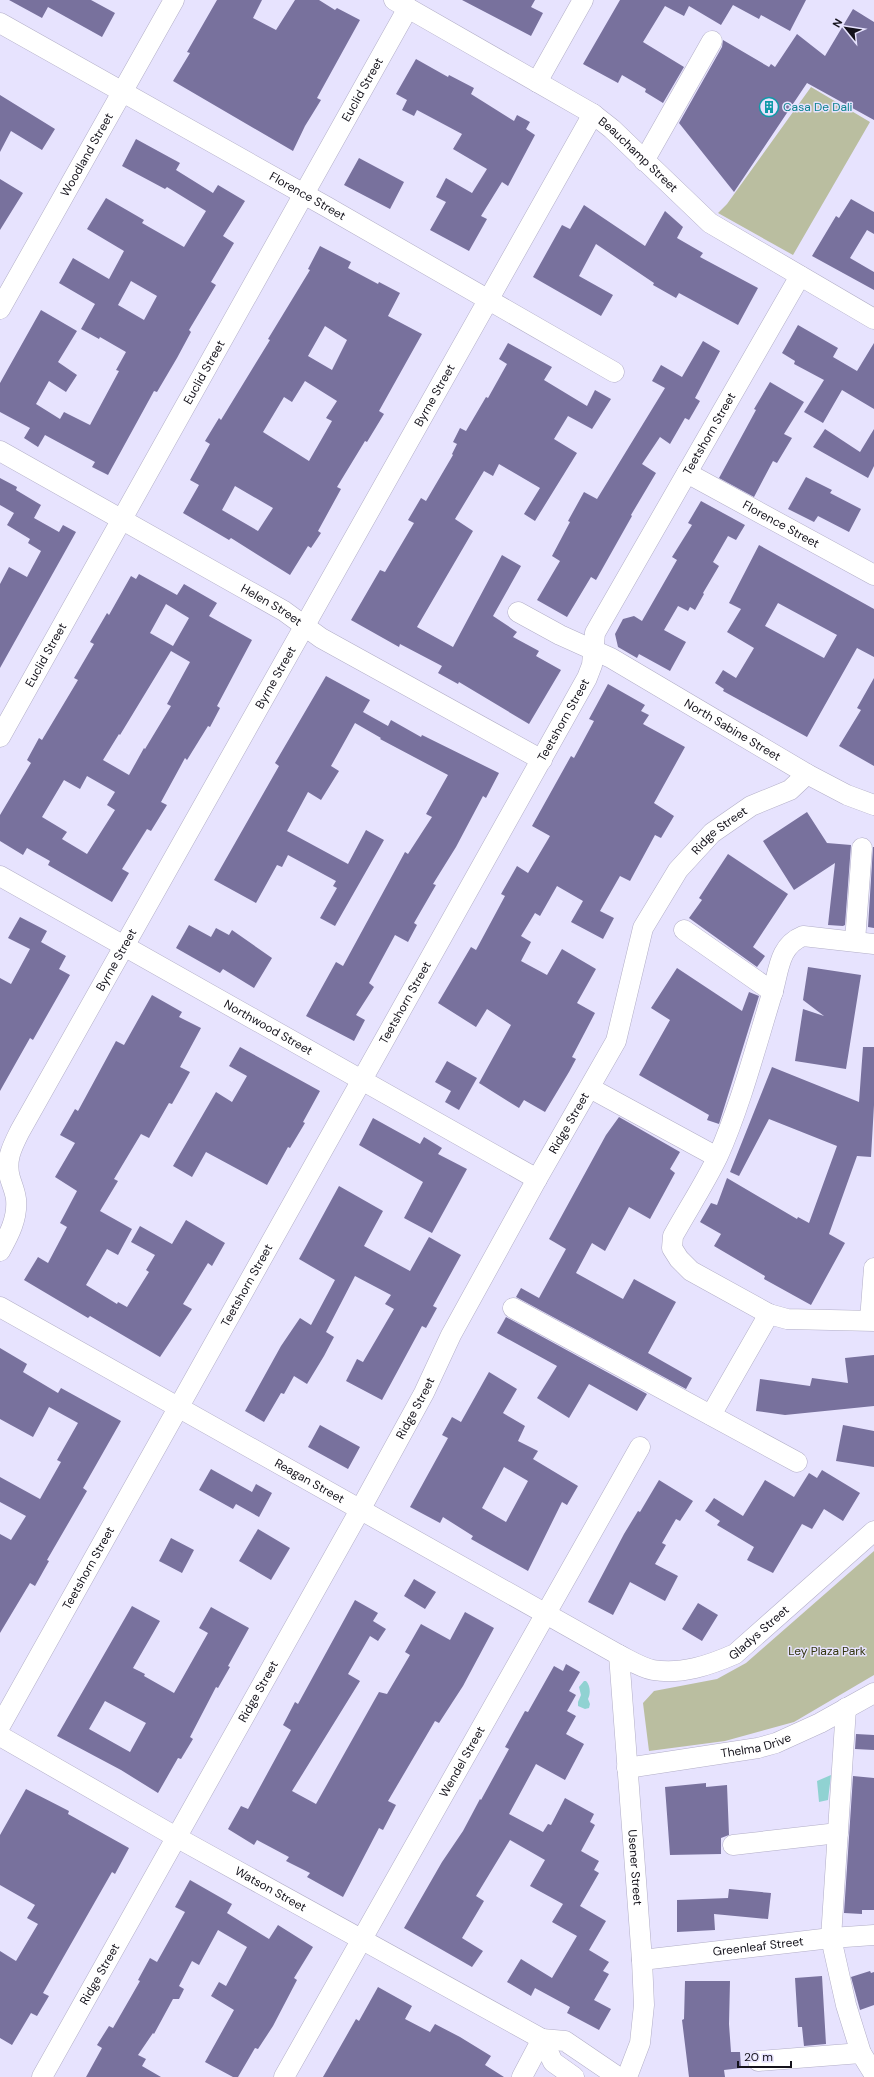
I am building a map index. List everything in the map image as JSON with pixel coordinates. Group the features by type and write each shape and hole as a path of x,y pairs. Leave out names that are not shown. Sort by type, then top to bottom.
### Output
{"street":[{"name":"Woodland Street","path":"0,309 174,0"},
{"path":"538,82 583,0"},
{"name":"Beauchamp Street","path":"401,4 593,114 612,129 710,223 874,320"},
{"name":"Euclid Street","path":"0,737 305,194 401,4"},
{"name":"Florence Street","path":"0,23 305,194 614,372"},
{"path":"644,161 712,41"},
{"name":"Byrne Street","path":"0,1251 10,1233 15,1212 14,1189 8,1168 12,1147 593,114"},
{"name":"Teetshorn Street","path":"0,1726 180,1408 542,760 587,678 592,665 595,633 800,276"},
{"name":"Helen Street","path":"0,451 284,611 322,638 542,760"},
{"name":"Florence Street","path":"687,473 874,575"},
{"name":"North Sabine Street","path":"518,612 560,636 611,658 807,774 847,795 874,805"},
{"name":"Ridge Street","path":"42,2077 360,1510 424,1393 451,1335 537,1179 616,1041 643,928 678,870 712,833 751,806 790,790 807,774"},
{"path":"862,848 865,943 803,936 796,939 782,955 773,992 729,1128 717,1157 673,1236 672,1248 679,1259 691,1271 769,1314 787,1319 872,1321 874,1268"},
{"name":"Northwood Street","path":"0,876 537,1179"},
{"path":"684,930 773,992"},
{"path":"590,1088 717,1157"},
{"name":"Reagan Street","path":"0,1306 619,1655"},
{"path":"513,1308 797,1462"},
{"path":"711,1415 769,1314"},
{"name":"Wendel Street","path":"284,2077 640,1447"},
{"name":"Gladys Street","path":"619,1655 653,1670 683,1670 708,1665 735,1654 874,1531"},
{"name":"Usener Street","path":"619,1655 642,1960 644,2005 640,2043 627,2077"},
{"name":"Thelma Drive","path":"627,1768 758,1748 776,1743 820,1724 874,1692"},
{"path":"846,1708 831,1938 846,2005 862,2053 874,2074"},
{"name":"Watson Street","path":"0,1736 176,1837 542,2039 565,2041 618,2077"},
{"path":"733,1845 838,1833"},
{"name":"Greenleaf Street","path":"642,1960 831,1938 874,1935"},
{"path":"522,2077 542,2039"},
{"path":"542,2039 553,2062 574,2077"},
{"path":"758,2061 862,2053"}],"green space":[{"path":"811,87 870,122 793,255 718,213 727,204"},
{"name":"Ley Plaza Park","path":"874,1551 874,1675 794,1722 725,1741 649,1751 643,1703 654,1691 717,1679 746,1663"}],"shaded area":[{"path":"584,1681 586,1681 590,1692 588,1699 590,1704 589,1708 585,1709 578,1706 581,1695 579,1687"},
{"path":"831,1775 828,1800 819,1802 817,1781"}],"building":[{"path":"9,0 91,0 115,13 102,37 48,7 42,18"},
{"path":"217,0 262,0 253,18 276,30 295,0 319,0 335,10 337,8 360,20 317,98 321,100 305,126 293,151 173,81 190,53 187,52"},
{"path":"462,0 535,0 531,7 543,13 531,36"},
{"path":"620,0 806,0 790,31 761,15 759,19 733,5 721,25 689,6 684,16 665,6 643,42 684,67 663,103 645,92 646,89 622,75 618,83 583,64"},
{"path":"853,9 874,22 874,120 807,83 734,192 679,123 722,47 723,40 769,67 771,64 775,67 797,34 825,56"},
{"path":"416,59 448,77 449,75 474,88 471,94 514,121 517,115 530,122 526,129 535,135 508,186 502,182 481,216 487,219 469,251 430,230 446,202 436,197 446,178 472,193 487,169 453,149 462,134 417,110 414,116 402,110 407,100 396,94"},
{"path":"0,95 55,129 42,150 11,131 0,152"},
{"path":"136,139 180,163 176,170 213,193 218,185 245,201 223,236 234,243 211,282 216,285 189,330 191,332 177,358 157,392 154,391 108,475 92,467 95,462 45,435 38,447 24,438 30,428 0,412 0,383 41,310 77,331 58,362 77,375 66,392 49,381 36,404 60,419 64,412 90,425 119,371 116,370 126,352 100,337 99,339 81,329 95,304 59,283 73,258 109,279 124,251 87,229 106,198 144,220 142,223 184,247 206,211 167,187 165,189 122,166","holes":["131,281 157,296 144,320 118,305"]},
{"path":"359,158 404,182 390,209 344,185"},
{"path":"0,179 23,193 0,230"},
{"path":"851,199 874,212 874,234 867,230 850,258 874,272 874,290 812,256 836,216 839,218"},
{"path":"584,205 645,246 665,211 683,227 677,238 703,253 700,257 758,288 738,325 679,293 676,298 653,285 654,283 596,244 579,276 613,295 601,316 533,277 562,225 570,229"},
{"path":"320,246 351,262 348,268 378,284 379,282 400,293 388,316 422,334 379,411 384,414 367,442 365,441 337,487 341,489 318,531 321,533 311,548 308,546 290,575 231,538 229,540 183,513 199,485 190,480 210,444 205,441 219,418 221,420 270,340 268,339 310,270 308,269","holes":["325,326 347,340 332,370 308,356","305,381 337,401 326,418 332,421 309,461 263,432 284,397 292,402","235,486 273,508 258,531 222,510"]},
{"path":"798,325 838,348 833,357 857,371 874,343 874,409 842,390 823,423 804,412 824,380 794,364 795,361 782,353"},
{"path":"703,341 720,351 695,398 700,401 689,420 685,418 670,444 660,437 642,464 656,473 631,515 632,516 596,580 591,577 567,617 537,600 560,561 552,556 570,522 568,521 584,492 597,499 665,388 652,381 661,365 682,377"},
{"path":"508,343 552,367 544,380 587,406 595,390 611,399 592,429 568,416 554,439 577,453 535,521 524,514 540,488 499,464 493,476 484,471 455,519 473,531 417,627 453,647 502,555 521,566 493,616 517,632 513,637 539,651 536,656 561,670 529,724 459,682 458,684 438,673 442,666 400,644 399,647 351,620 380,570 385,572 414,523 408,520 421,498 426,501 453,455 452,454 457,444 453,442 460,428 466,431 486,397 488,398 507,364 499,359"},
{"path":"770,382 804,402 784,434 792,438 777,463 773,461 754,497 719,478 756,410 754,409"},
{"path":"825,429 860,452 874,429 874,466 868,478 813,447"},
{"path":"806,477 832,490 830,493 861,509 849,532 818,516 814,522 788,509"},
{"path":"0,478 17,487 16,490 41,505 34,518 59,532 63,525 76,532 0,668 0,584 9,567 27,577 41,551 28,543 30,539 7,525 14,513 0,505"},
{"path":"701,501 745,525 736,540 728,536 713,562 719,566 695,610 690,607 688,611 678,606 664,630 686,642 670,671 639,654 637,658 618,647 615,634 623,619 634,616 642,621 677,560 672,557 692,525 688,523"},
{"path":"759,545 874,609 874,657 857,648 807,737 723,691 724,689 715,683 723,670 736,678 754,648 727,632 741,609 729,603","holes":["778,603 837,635 824,658 765,626"]},
{"path":"139,574 177,595 184,584 217,603 209,616 252,640 217,706 220,708 210,727 208,726 187,760 185,758 161,802 167,805 151,831 147,829 122,869 129,873 112,902 48,865 50,861 27,848 23,855 0,841 0,815 31,763 27,760 39,738 42,740 78,680 74,678 94,644 90,642 107,613 109,615 131,576 136,579","holes":["166,604 189,618 173,646 150,633","171,651 190,662 167,704 171,706 145,749 144,748 129,775 103,760 119,734 120,735","87,776 115,792 107,805 115,810 87,854 62,839 67,832 42,817 64,780 80,789"]},
{"path":"326,676 370,700 363,712 388,726 391,720 421,737 422,735 499,773 486,798 483,796 456,847 433,884 436,885 414,923 417,925 408,942 395,935 369,983 374,987 356,1015 365,1020 354,1041 306,1016 336,962 343,966 405,852 408,854 432,817 426,814 448,775 380,739 381,738 355,723 331,766 339,771 321,800 308,792 287,831 348,864 366,830 384,840 335,926 320,918 337,888 333,886 336,881 288,855 282,867 277,865 256,903 214,880 279,766 275,763"},
{"path":"874,678 874,766 839,746 861,710 857,708"},
{"path":"608,684 645,705 641,711 649,715 643,724 685,747 654,803 674,816 661,838 655,835 630,881 620,876 600,911 614,918 603,939 571,922 583,901 557,886 540,916 535,913 521,936 531,942 521,961 547,975 562,949 596,969 577,1003 595,1013 572,1057 576,1059 569,1072 545,1112 524,1100 519,1108 479,1083 511,1025 487,1009 476,1027 438,1003 471,947 476,950 505,896 501,894 517,866 528,873 550,836 532,826 571,756 574,758 594,721 589,719"},
{"path":"807,812 827,843 851,845 845,925 843,926 828,925 835,863 794,890 763,841"},
{"path":"874,847 874,928 868,927"},
{"path":"728,854 788,894 753,947 765,956 757,967 689,918 702,900 699,898"},
{"path":"20,917 47,931 41,942 66,956 59,969 70,975 33,1040 30,1038 0,1091 0,978 11,984 30,949 8,938"},
{"path":"189,925 211,937 216,928 229,935 232,930 272,958 254,988 223,969 220,973 176,948"},
{"path":"808,967 861,975 846,1069 795,1061 803,1009 824,1016 803,1000"},
{"path":"677,968 742,1011 749,992 759,996 719,1124 707,1120 709,1115 639,1075 670,1020 651,1008"},
{"path":"152,995 182,1012 179,1017 201,1028 180,1067 190,1072 172,1104 169,1103 149,1138 141,1134 114,1179 118,1181 100,1211 132,1229 118,1255 107,1249 86,1285 117,1304 118,1302 127,1307 149,1272 146,1270 155,1255 131,1242 140,1226 172,1244 186,1220 225,1243 212,1266 208,1263 183,1304 192,1309 160,1357 90,1316 88,1318 24,1280 38,1257 48,1263 67,1227 60,1223 77,1191 55,1177 75,1143 60,1135 75,1109 78,1111 116,1041 124,1045"},
{"path":"240,1047 320,1091 303,1122 305,1123 290,1148 288,1147 267,1185 206,1152 192,1177 173,1166 216,1092 232,1102 247,1076 229,1066"},
{"path":"863,1047 874,1047 874,1105 871,1157 857,1156 829,1234 845,1243 811,1305 764,1279 765,1276 714,1246 721,1234 700,1222 711,1203 717,1205 727,1178 797,1219 798,1217 809,1223 837,1146 769,1119 739,1176 730,1172 772,1067 859,1102"},
{"path":"447,1061 477,1078 459,1110 445,1102 451,1091 435,1082"},
{"path":"619,1117 680,1152 670,1169 675,1173 650,1219 629,1207 605,1251 592,1243 576,1273 623,1299 634,1279 676,1302 648,1353 692,1378 686,1389 516,1297 521,1288 539,1298 566,1249 549,1239 606,1135"},
{"path":"373,1118 420,1144 424,1137 442,1148 438,1154 467,1169 432,1233 404,1218 423,1182 359,1145"},
{"path":"339,1186 383,1211 364,1246 410,1271 429,1237 461,1255 433,1306 437,1308 426,1328 422,1326 382,1400 346,1381 357,1359 363,1362 394,1309 385,1304 391,1295 355,1276 326,1332 334,1337 307,1384 294,1376 284,1394 281,1393 264,1422 245,1411 281,1346 300,1318 311,1325 335,1280 299,1259"},
{"path":"506,1317 647,1394 637,1411 589,1384 569,1418 537,1398 557,1366 497,1333"},
{"path":"0,1348 27,1364 23,1372 58,1393 61,1388 121,1421 83,1488 87,1491 47,1560 49,1561 35,1586 30,1583 0,1633 0,1534 11,1540 26,1516 0,1502 0,1477 40,1499 61,1462 57,1460 78,1423 49,1407 33,1437 0,1419"},
{"path":"874,1355 874,1406 785,1415 756,1411 760,1379 810,1386 812,1378 848,1383 845,1358"},
{"path":"489,1372 517,1389 503,1413 525,1426 518,1441 538,1451 533,1459 578,1486 567,1505 562,1502 528,1571 471,1539 473,1536 443,1517 440,1523 410,1507 448,1438 442,1435 452,1417 461,1422","holes":["504,1467 528,1481 506,1522 482,1508"]},
{"path":"320,1425 360,1447 348,1469 308,1447"},
{"path":"843,1425 874,1431 874,1467 836,1461"},
{"path":"211,1469 252,1492 256,1484 272,1493 259,1517 236,1504 233,1509 199,1490"},
{"path":"822,1470 860,1493 843,1521 824,1509 812,1529 802,1524 773,1573 747,1560 754,1547 717,1525 720,1521 705,1511 714,1498 743,1516 765,1480 794,1497 809,1473 817,1478"},
{"path":"659,1480 693,1501 680,1521 676,1519 662,1543 666,1545 655,1564 678,1576 665,1601 630,1582 613,1615 588,1602 624,1534 638,1511 640,1512"},
{"path":"258,1529 290,1548 271,1580 239,1561"},
{"path":"171,1538 194,1550 182,1573 159,1561"},
{"path":"414,1579 436,1592 425,1609 404,1596"},
{"path":"355,1600 378,1613 373,1621 386,1629 378,1641 370,1636 348,1674 360,1681 292,1791 316,1804 379,1692 387,1694 410,1655 405,1652 421,1624 450,1640 465,1612 494,1628 463,1686 439,1723 435,1721 388,1801 396,1805 383,1830 379,1828 343,1897 307,1877 310,1873 286,1861 289,1857 257,1840 254,1845 228,1829 241,1806 248,1809 291,1730 283,1725 295,1702 298,1704"},
{"path":"698,1603 718,1615 702,1641 682,1629"},
{"path":"132,1606 160,1621 133,1668 174,1693 208,1633 199,1628 211,1607 249,1628 228,1666 230,1667 218,1688 216,1687 190,1737 193,1739 181,1759 178,1758 158,1793 121,1770 57,1736","holes":["105,1701 146,1723 130,1752 89,1729"]},
{"path":"566,1664 580,1672 569,1691 576,1695 567,1711 576,1716 566,1734 584,1744 565,1780 536,1764 509,1814 543,1832 548,1824 551,1825 565,1798 594,1814 590,1822 595,1825 581,1851 599,1861 594,1870 599,1873 580,1906 606,1921 589,1950 609,1962 603,1971 609,1974 594,2000 611,2009 599,2030 567,2013 570,2007 535,1988 531,1996 507,1982 521,1959 552,1978 577,1936 552,1922 563,1904 530,1886 545,1860 510,1840 476,1896 484,1901 462,1938 483,1951 472,1967 404,1928 442,1862 463,1831 480,1799 481,1800 509,1749 505,1747 525,1711 528,1712 554,1666 563,1671"},
{"path":"856,1734 874,1735 874,1750 855,1749"},
{"path":"853,1776 874,1778 874,1910 862,1910 862,1914 844,1913"},
{"path":"706,1783 706,1787 727,1785 729,1835 721,1838 721,1854 670,1855 665,1787"},
{"path":"26,1789 69,1811 68,1814 129,1848 115,1874 112,1872 43,1993 49,1996 37,2016 31,2013 12,2045 0,2038 0,1951 16,1961 38,1924 27,1918 35,1905 0,1885 0,1835"},
{"path":"190,1880 232,1904 227,1913 269,1939 278,1925 313,1947 294,1978 297,1980 273,2026 258,2049 255,2048 238,2077 233,2077 205,2062 234,2010 211,1996 219,1982 226,1986 247,1947 218,1930 199,1965 192,1961 179,1986 184,1989 179,1999 173,1999 154,2034 153,2033 138,2055 146,2059 142,2066 161,2077 86,2077 102,2048 97,2045 109,2026 113,2028 140,1981 138,1980 150,1958 157,1962 185,1912 175,1907"},
{"path":"729,1889 771,1893 768,1919 714,1914 715,1930 677,1932 677,1900 728,1898"},
{"path":"870,1971 871,1973 874,1972 874,2005 860,2010 851,1977"},
{"path":"822,1976 826,2044 804,2046 802,2027 798,2027 795,1978"},
{"path":"685,1981 730,1981 729,2024 731,2052 740,2052 741,2068 724,2070 725,2077 689,2077 682,2020 684,2019"},
{"path":"378,1987 412,2006 405,2019 430,2032 435,2024 460,2037 491,2056 485,2065 504,2077 323,2077 356,2019 359,2021"}],"place":[{"name":"Casa De Dali","path":"769,107"}]}
